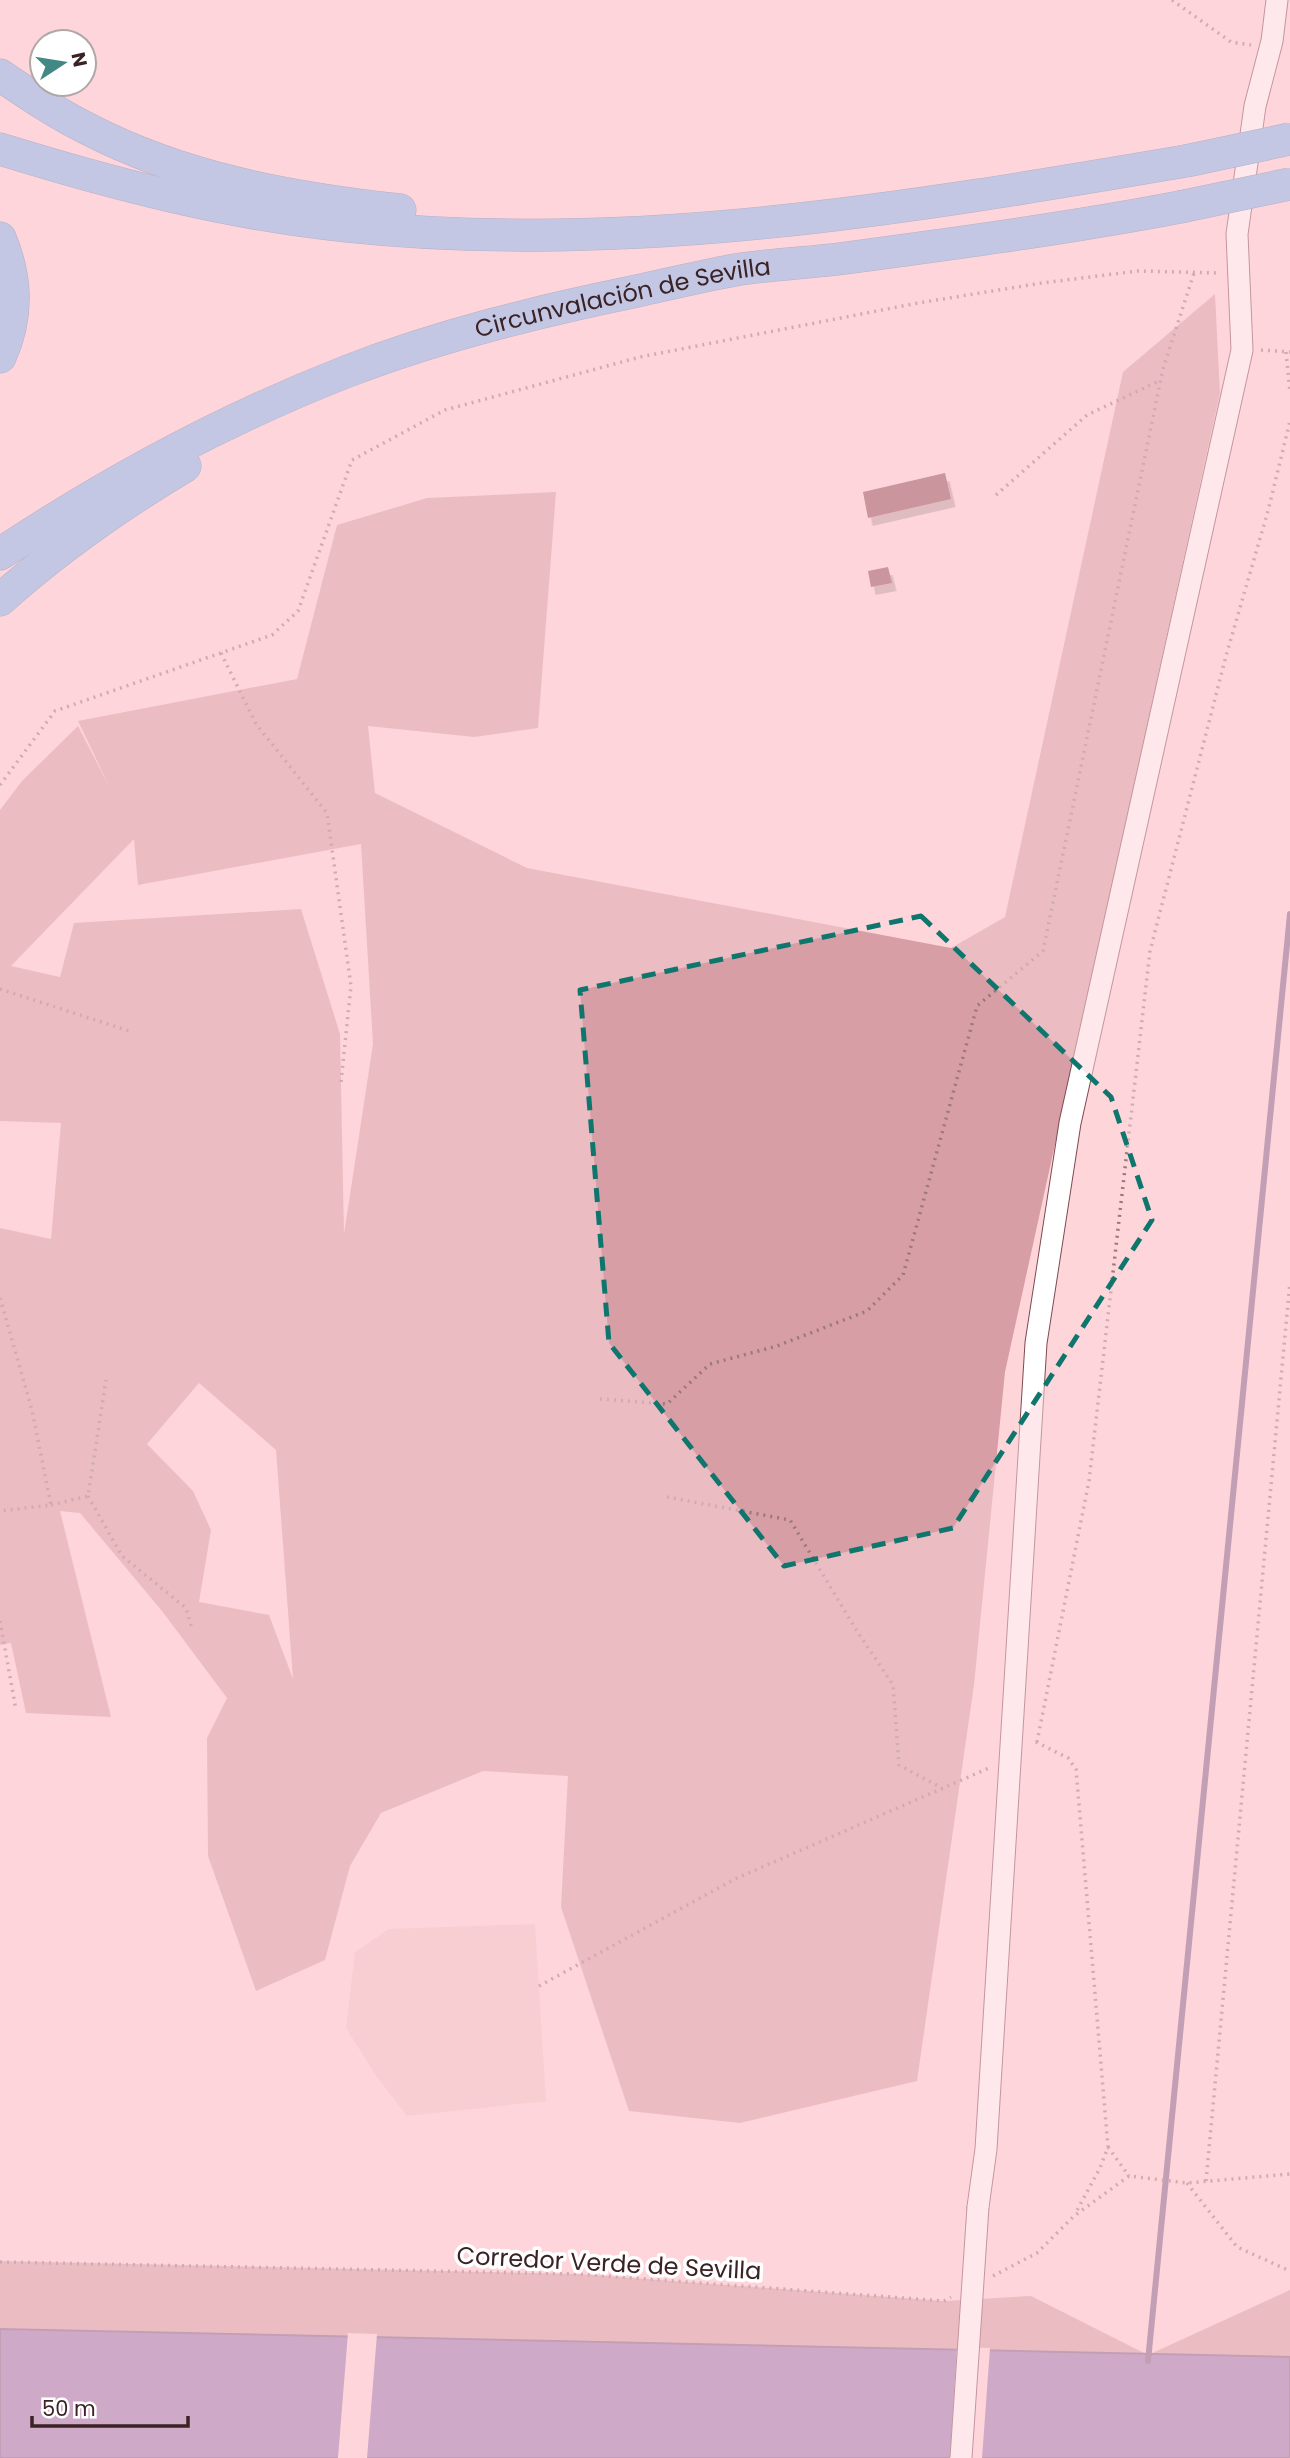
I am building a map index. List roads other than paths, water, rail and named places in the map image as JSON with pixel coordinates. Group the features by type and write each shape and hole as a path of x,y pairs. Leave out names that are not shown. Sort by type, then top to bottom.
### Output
{"highway":[{"path":"0,75 86,128 148,156 212,178 272,192 352,205 613,233"},
{"name":"Circunvalación de Sevilla","path":"0,149 102,181 237,210 346,226 486,236 613,233 733,225 872,210 964,198 1185,161 1290,139"},
{"name":"Circunvalación de Sevilla","path":"0,554 128,474 197,437 350,370 430,342 532,314 736,270 1071,226 1290,184"},
{"path":"0,238 9,260 15,304 0,358"},
{"path":"0,535 107,466 314,365 376,341 584,284 643,274 736,270"},
{"path":"0,600 31,573 134,497 206,454 252,430 532,314"}],"street":[{"path":"961,2458 978,2207 986,2149 1036,1343 1070,1123 1248,350 1237,234 1255,106 1281,38 1277,0"}],"waterway":[{"path":"1148,2361 1290,914"}]}
